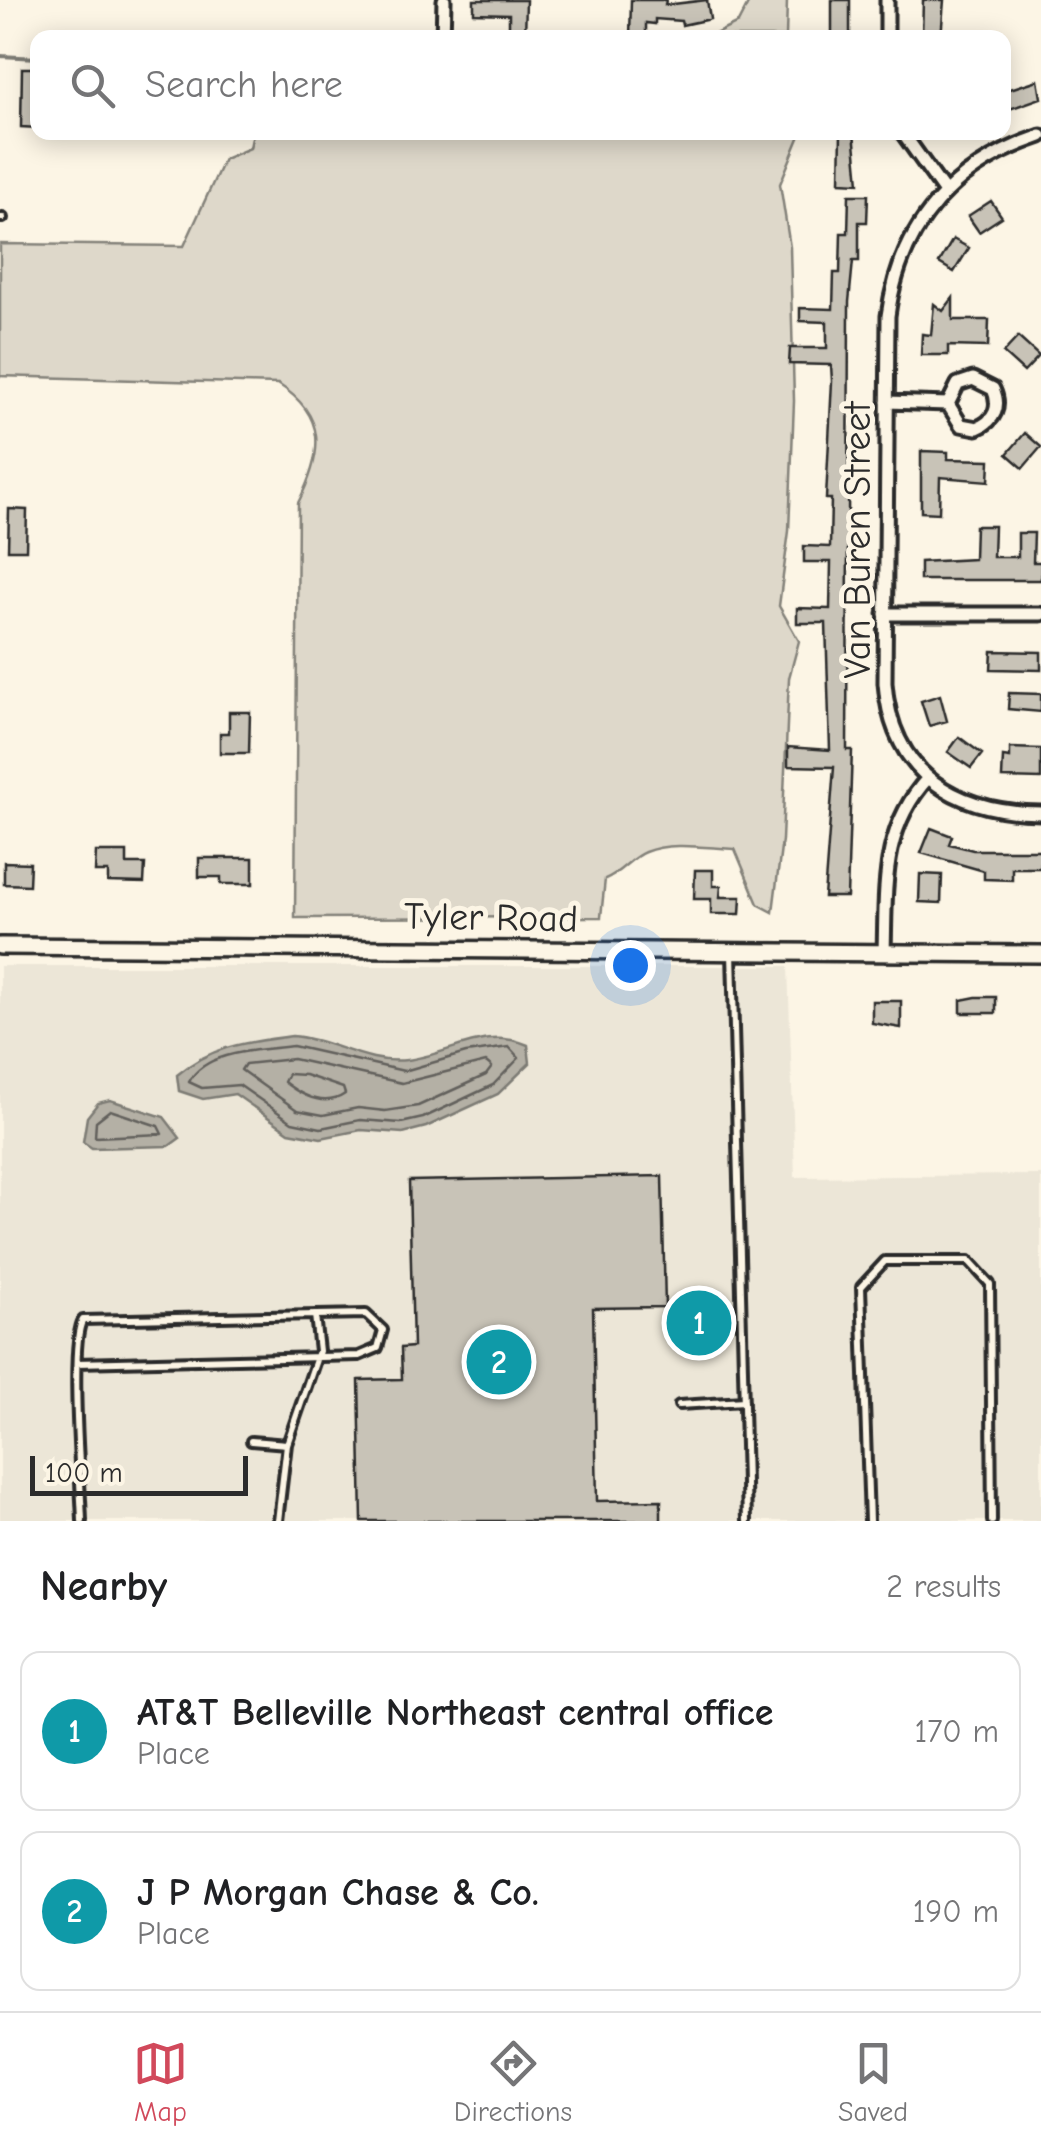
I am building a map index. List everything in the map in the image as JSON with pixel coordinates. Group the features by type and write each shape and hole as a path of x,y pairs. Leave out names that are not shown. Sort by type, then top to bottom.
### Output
{"street":[{"path":"443,30 444,0"},
{"path":"887,0 887,30"},
{"name":"Van Buren Street","path":"928,778 904,750 889,713 885,614 887,402 888,316 894,279 915,228 944,191 990,156 1041,136"},
{"path":"908,140 944,191"},
{"path":"972,379 993,389 997,404 992,419 977,428 960,425 948,404 958,384 972,379"},
{"path":"887,402 948,404"},
{"path":"885,614 1041,614"},
{"path":"884,953 889,844 904,808 928,778 981,808 1041,813"},
{"name":"Tyler Road","path":"0,946 1041,954"}],"lane":[{"path":"732,952 747,1521"},
{"path":"869,1521 861,1288 886,1261 969,1261 990,1284 992,1521"},
{"path":"278,1521 287,1444 316,1357 319,1340 315,1315"},
{"path":"78,1363 368,1354 378,1348 383,1334 372,1316 83,1320 77,1336 82,1521"},
{"path":"678,1405 744,1401"},
{"path":"251,1441 287,1444"}],"shaded area":[{"path":"750,0 787,0 786,30 724,30 738,23"},
{"path":"252,140 798,140 780,184 790,247 794,401 789,531 779,606 799,641 789,678 782,840 773,912 758,904 735,849 678,846 645,852 605,879 601,917 295,918 298,503 316,452 313,423 306,409 278,384 0,376 0,244 184,246 224,159 250,148"},
{"path":"0,966 788,966 795,1177 1041,1175 1041,1521 0,1521"}],"water":[{"path":"292,1036 392,1061 423,1057 482,1040 512,1040 528,1045 530,1063 498,1094 426,1127 403,1133 361,1130 321,1138 289,1132 235,1094 203,1099 179,1091 177,1075 204,1057 246,1043"},
{"path":"110,1100 164,1117 180,1138 169,1146 92,1148 83,1142 87,1117 98,1103"}],"building":[{"path":"474,0 526,0 525,30 509,30 509,14 474,13"},
{"path":"631,0 666,0 665,5 707,0 710,19 682,25 681,21 655,19 655,24 646,23 646,30 630,30"},
{"path":"832,0 850,0 850,30 832,30"},
{"path":"923,0 944,0 942,30 922,30"},
{"path":"22,68 30,68 30,128 21,127"},
{"path":"1038,80 1041,98 1011,109 1011,89"},
{"path":"841,140 855,140 859,183 840,182"},
{"path":"849,195 868,195 867,222 859,222 859,261 853,261 849,302 847,750 852,750 847,897 824,897 834,767 788,766 788,747 830,750 826,623 797,623 797,608 830,609 831,562 804,562 804,546 830,547 831,499 826,499 831,365 789,364 790,348 827,348 827,322 800,321 800,308 833,309 834,273 840,273 841,233 848,233"},
{"path":"991,201 1002,217 979,232 968,216"},
{"path":"953,239 969,248 954,272 939,263"},
{"path":"953,298 953,320 989,320 988,347 948,346 948,355 921,355 922,334 931,335 934,304 943,311"},
{"path":"1018,337 1039,356 1024,372 1003,353"},
{"path":"1025,433 1041,447 1023,468 1007,454"},
{"path":"921,451 948,452 948,459 990,460 989,481 940,477 939,513 921,512"},
{"path":"9,509 27,510 26,550 8,550"},
{"path":"975,526 994,526 993,557 1018,557 1018,533 1034,533 1033,562 1041,562 1041,580 920,580 920,562 974,559"},
{"path":"992,651 1041,652 1041,670 991,669"},
{"path":"1009,693 1041,694 1041,712 1008,709"},
{"path":"940,695 947,721 929,726 921,701"},
{"path":"229,712 250,712 249,753 220,753 220,733 229,733"},
{"path":"959,737 982,754 971,768 948,752"},
{"path":"1010,748 1041,749 1041,779 1002,778 1003,757 1010,758"},
{"path":"931,828 952,836 949,844 973,850 1041,850 1041,868 1012,868 1012,880 984,879 984,871 921,853"},
{"path":"96,852 127,852 127,864 145,864 144,883 108,882 108,872 95,872"},
{"path":"199,858 253,858 253,884 221,884 221,877 199,877"},
{"path":"4,862 30,863 29,885 4,884"},
{"path":"695,870 713,870 713,886 721,886 720,897 741,897 740,914 711,914 711,899 694,899"},
{"path":"920,874 942,875 941,903 919,902"},
{"path":"996,997 996,1013 961,1013 961,1000"},
{"path":"872,1001 901,1001 901,1028 872,1023"},
{"path":"662,1176 665,1307 593,1308 597,1501 661,1500 661,1521 362,1521 359,1380 402,1379 401,1348 413,1347 409,1181"},
{"path":"720,1306 721,1340 677,1340 676,1307"}],"waterway":[{"path":"0,56 30,58"}],"place":[{"name":"AT&T Belleville Northeast central office","path":"699,1323"},
{"name":"J P Morgan Chase & Co.","path":"499,1362"}]}
